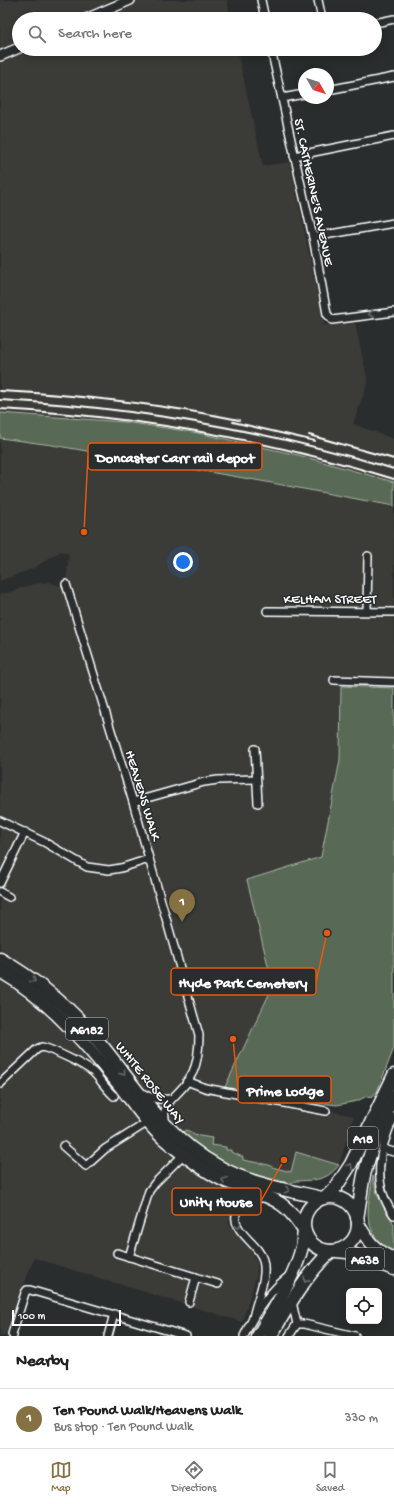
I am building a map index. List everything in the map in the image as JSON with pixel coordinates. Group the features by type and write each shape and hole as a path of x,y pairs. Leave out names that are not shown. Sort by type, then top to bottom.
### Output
{"highway":[{"name":"WHITE ROSE WAY","path":"0,959 32,979 71,1013 99,1042 167,1128 183,1142 218,1166 251,1180 291,1191 324,1197"},
{"name":"WHITE ROSE WAY","path":"0,971 31,991 66,1022 162,1137 203,1169 223,1180 268,1197 282,1204 304,1230"},
{"name":"A18","path":"324,1197 336,1187 351,1164 394,1075"},
{"name":"A18","path":"358,1221 364,1176 371,1151 382,1122 394,1097"},
{"path":"258,1336 284,1292 293,1272 302,1246 305,1214 310,1206 324,1197 337,1197 346,1201 353,1208 358,1221 354,1238 346,1246 334,1251 314,1269 271,1336"},
{"name":"A638","path":"358,1221 366,1237 376,1250 394,1259"},
{"path":"304,1230 307,1239 313,1245 324,1251 334,1251"},
{"name":"A638","path":"334,1251 347,1252 394,1269"}],"street":[{"path":"102,12 130,0"},
{"path":"261,0 264,12"},
{"path":"318,0 321,12"},
{"path":"382,22 394,19"},
{"path":"0,56 12,51"},
{"name":"ST. CATHERINE'S AVENUE","path":"273,56 313,237 328,317 332,320 394,312"},
{"path":"334,89 394,77"},
{"path":"282,98 298,95"},
{"path":"294,156 394,136"},
{"path":"313,237 394,223"},
{"path":"366,611 368,556"},
{"name":"HEAVENS WALK","path":"0,821 25,832 87,866 109,870 149,859 66,584"},
{"name":"KELHAM STREET","path":"267,611 394,612"},
{"path":"334,680 394,682"},
{"path":"255,749 258,803"},
{"path":"133,802 204,782 256,779"},
{"path":"0,883 25,832"},
{"path":"149,859 199,1035 196,1064 184,1087 170,1099 164,1112 167,1128"},
{"path":"0,892 10,897"},
{"path":"0,1084 38,1049 42,1048 79,1063 87,1068 114,1096"},
{"path":"187,1081 205,1088 326,1111"},
{"path":"137,1090 154,1099 170,1099"},
{"path":"394,1117 387,1134 379,1168 381,1191 386,1203 394,1215"},
{"path":"63,1146 86,1166 104,1149 148,1122"},
{"path":"383,1149 394,1152"},
{"path":"129,1256 150,1191 155,1183 183,1154"},
{"path":"253,1318 263,1276 263,1260 254,1243 240,1231 236,1218 239,1206 245,1200 250,1198 268,1197"},
{"path":"117,1253 218,1284"},
{"path":"244,1336 253,1318 276,1286 293,1272"},
{"path":"263,1276 267,1283 276,1286"},
{"path":"189,1302 196,1277"},
{"path":"13,1336 12,1334 27,1290 186,1336"},
{"path":"289,1336 297,1324 292,1302"},
{"path":"108,1336 114,1314"},
{"path":"297,1324 304,1324 355,1336"}],"shaded area":[{"path":"0,0 227,0 230,12 12,12 12,56 239,56 263,166 290,162 324,325 355,323 368,382 353,424 394,439 394,482 298,455 193,432 124,422 0,413"},
{"path":"0,438 52,445 261,481 394,506 394,688 341,686 340,760 321,858 247,880 273,986 224,1091 354,1116 339,1165 328,1177 310,1182 294,1181 289,1184 263,1178 238,1191 229,1223 236,1234 251,1250 257,1262 257,1274 242,1322 34,1258 5,1336 0,1336 0,593 7,593 33,584 49,582 60,586 65,592 69,554 61,551 34,568 0,581"}],"green space":[{"path":"0,413 124,422 193,432 298,455 394,482 394,506 261,481 52,445 0,438"},
{"path":"341,686 394,688 394,1048 377,1092 371,1097 367,1096 357,1101 337,1105 223,1091 273,986 247,880 321,857 340,760"},
{"path":"186,1130 194,1135 212,1138 211,1145 226,1147 226,1150 231,1150 231,1152 243,1157 243,1160 269,1165 291,1172 296,1152 339,1165 330,1174 320,1179 296,1181 288,1184 282,1183 244,1172 222,1162 181,1133"},
{"path":"373,1176 377,1194 394,1224 394,1254 384,1248 370,1225 368,1208"}],"railway":[{"path":"0,391 120,401 180,409 239,420"},
{"path":"0,400 100,408 199,422 297,443 394,469"},
{"path":"0,409 100,417 199,432 297,452 394,479"},
{"path":"233,422 315,441"},
{"path":"309,435 394,459"}],"place":[{"name":"Doncaster Carr rail depot","path":"84,532"},
{"name":"Ten Pound Walk/Heavens Walk","path":"182,922"},
{"name":"Hyde Park Cemetery","path":"327,933"},
{"name":"Prime Lodge","path":"233,1039"},
{"name":"Unity House","path":"284,1160"}]}
